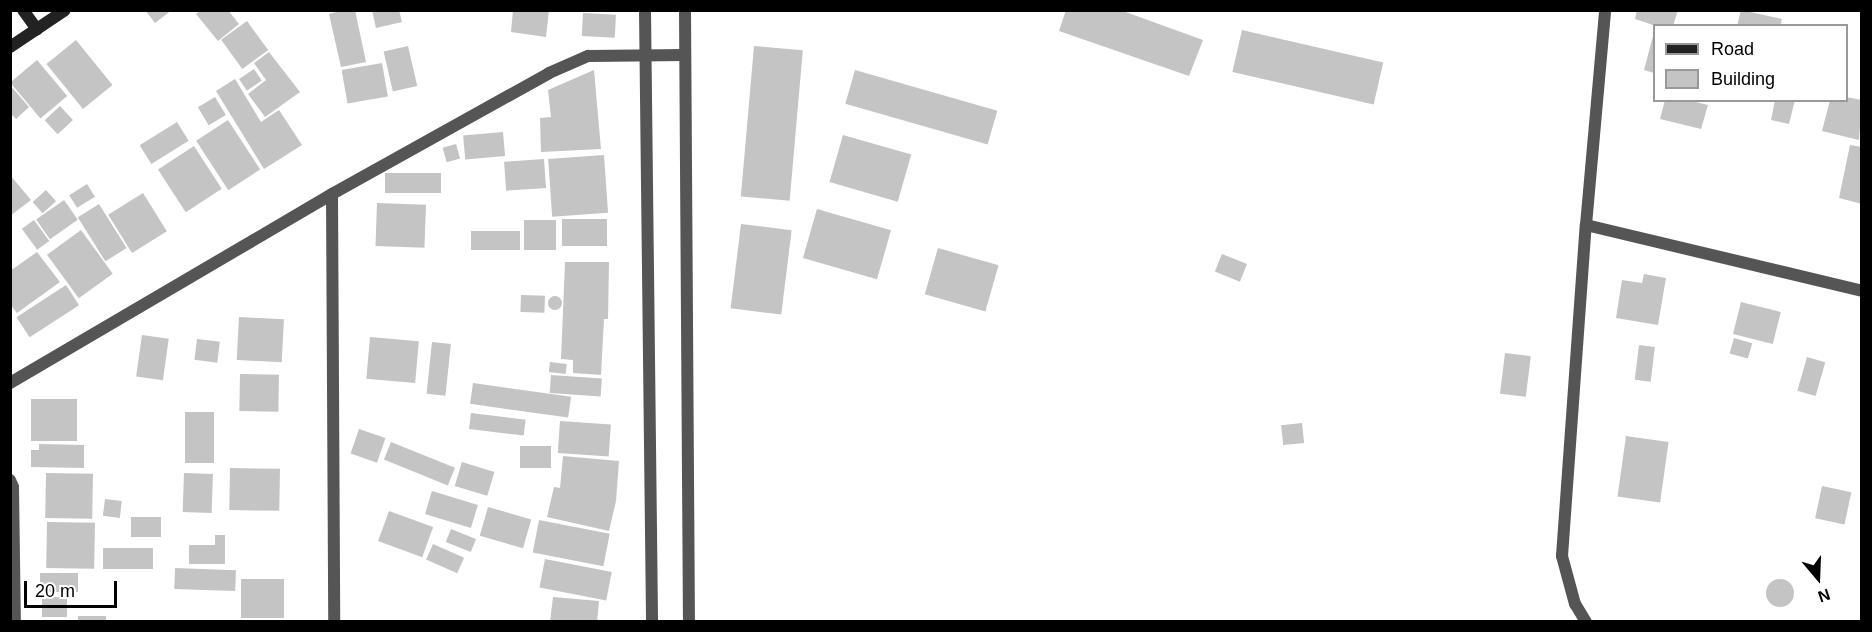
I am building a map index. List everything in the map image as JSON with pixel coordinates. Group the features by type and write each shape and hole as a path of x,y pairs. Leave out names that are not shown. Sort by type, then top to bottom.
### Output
{"main road":[{"path":"23,10 37,29"},
{"path":"10,47 65,10"}],"street":[{"path":"645,10 652,621"},
{"path":"684,10 689,621"},
{"path":"1586,621 1575,604 1562,556 1586,225 1605,10"},
{"path":"10,383 332,194 549,73 588,57 645,54 685,55"},
{"path":"332,194 334,621"},
{"path":"1586,225 1862,291"},
{"path":"10,480 13,488 15,621"}],"building":[{"path":"145,10 172,10 155,23"},
{"path":"201,10 228,10 239,24 218,41 196,14"},
{"path":"355,10 366,62 341,67 329,14"},
{"path":"372,10 399,10 402,22 376,28"},
{"path":"513,10 549,10 546,37 511,32"},
{"path":"1066,10 1120,10 1203,40 1189,76 1059,31"},
{"path":"1637,10 1678,10 1674,24 1653,25 1635,19"},
{"path":"1741,10 1782,19 1781,24 1738,24"},
{"path":"583,13 616,15 615,38 582,36"},
{"path":"247,21 268,50 242,69 221,40"},
{"path":"1242,30 1383,63 1374,105 1232,72"},
{"path":"1653,36 1653,73 1644,70"},
{"path":"76,40 113,85 83,109 46,64"},
{"path":"408,46 417,86 393,92 384,52"},
{"path":"754,46 803,50 790,201 741,196"},
{"path":"269,52 300,92 265,117 248,94 266,80 254,63"},
{"path":"37,60 67,96 40,119 10,82"},
{"path":"382,63 388,96 348,104 342,70"},
{"path":"254,69 262,81 247,91 239,79"},
{"path":"594,70 601,149 541,152 540,118 551,117 548,90"},
{"path":"855,70 997,111 988,144 845,104"},
{"path":"235,79 261,122 279,110 302,145 264,169 216,91"},
{"path":"10,85 29,107 16,119 10,113"},
{"path":"215,97 226,115 209,125 198,107"},
{"path":"1848,97 1862,100 1859,140 1822,131 1829,102 1848,102"},
{"path":"1664,102 1696,102 1708,105 1701,129 1660,119"},
{"path":"1775,102 1794,102 1789,124 1771,120"},
{"path":"60,106 73,120 58,134 45,120"},
{"path":"228,120 260,169 228,190 196,141"},
{"path":"177,122 189,141 151,164 140,145"},
{"path":"503,132 505,156 465,159 463,135"},
{"path":"843,135 911,155 898,202 829,182"},
{"path":"456,144 460,158 447,162 443,148"},
{"path":"1850,145 1862,147 1862,204 1839,198"},
{"path":"194,146 222,189 186,212 158,169"},
{"path":"604,155 608,213 552,217 548,159"},
{"path":"544,159 546,188 506,191 504,162"},
{"path":"385,173 441,173 441,193 385,193"},
{"path":"10,175 31,200 10,216"},
{"path":"87,184 95,197 77,208 69,195"},
{"path":"46,190 56,201 43,213 33,202"},
{"path":"143,193 167,231 132,253 108,215"},
{"path":"64,200 78,220 50,239 36,220"},
{"path":"377,203 426,205 424,248 375,246"},
{"path":"99,204 127,248 105,261 78,217"},
{"path":"817,209 891,230 877,279 803,258"},
{"path":"562,219 607,219 607,246 562,246"},
{"path":"34,220 49,241 37,250 22,229"},
{"path":"524,220 556,220 556,250 524,250"},
{"path":"741,224 792,230 781,315 731,308"},
{"path":"81,230 113,274 79,298 47,255"},
{"path":"471,231 520,231 520,250 471,250"},
{"path":"938,248 999,265 985,312 925,294"},
{"path":"37,252 60,282 17,313 10,304 10,271"},
{"path":"1222,254 1247,264 1240,282 1215,272"},
{"path":"565,262 609,262 608,319 604,319 601,375 573,373 573,360 561,359"},
{"path":"1644,274 1666,278 1658,325 1616,318 1622,280 1642,283"},
{"path":"66,285 79,305 30,337 17,317"},
{"path":"521,295 545,296 544,313 520,312"},
{"path":"552,296 558,296 562,303 558,310 552,310 548,306 548,300"},
{"path":"1741,302 1781,312 1773,344 1733,334"},
{"path":"239,317 284,319 282,362 237,360"},
{"path":"142,335 169,339 163,380 136,377"},
{"path":"370,337 419,341 415,383 366,379"},
{"path":"1734,338 1752,343 1748,359 1730,353"},
{"path":"197,339 220,342 217,363 194,360"},
{"path":"432,342 451,344 445,396 427,394"},
{"path":"1639,345 1655,347 1651,382 1635,380"},
{"path":"1505,353 1531,356 1526,397 1500,394"},
{"path":"1807,357 1825,362 1816,396 1797,391"},
{"path":"550,362 567,364 566,374 549,372"},
{"path":"240,374 279,375 278,412 239,411"},
{"path":"551,375 602,379 601,397 550,393"},
{"path":"473,383 571,397 568,418 470,404"},
{"path":"31,399 77,399 77,441 31,441"},
{"path":"185,412 214,412 214,463 185,463"},
{"path":"471,413 526,420 524,436 469,429"},
{"path":"560,421 611,425 609,456 558,453"},
{"path":"1302,423 1304,443 1283,445 1281,425"},
{"path":"359,429 385,438 377,463 351,454"},
{"path":"1626,436 1669,442 1660,502 1618,496"},
{"path":"391,442 455,468 448,485 384,460"},
{"path":"39,444 84,445 84,468 31,467 31,450 39,450"},
{"path":"520,446 551,446 551,468 520,468"},
{"path":"563,456 619,461 616,501 609,531 547,517 554,487 560,488"},
{"path":"462,462 495,472 487,496 455,486"},
{"path":"230,468 280,469 279,511 229,510"},
{"path":"46,473 93,474 92,519 45,518"},
{"path":"184,473 213,474 212,513 183,512"},
{"path":"1822,486 1851,492 1844,525 1815,518"},
{"path":"432,491 478,505 471,528 425,514"},
{"path":"105,499 122,501 120,518 103,516"},
{"path":"488,507 531,519 523,548 480,536"},
{"path":"389,511 433,527 422,557 378,541"},
{"path":"131,517 161,517 161,537 131,537"},
{"path":"539,520 610,534 603,566 533,552"},
{"path":"47,522 95,523 94,569 46,568"},
{"path":"451,529 476,539 471,552 446,542"},
{"path":"215,535 225,535 225,564 189,564 189,545 215,545"},
{"path":"433,544 464,558 457,573 426,560"},
{"path":"103,548 153,548 153,569 103,569"},
{"path":"545,559 612,572 606,600 539,587"},
{"path":"175,568 236,570 235,591 174,589"},
{"path":"40,573 78,573 78,592 40,592"},
{"path":"241,579 284,579 284,618 241,618"},
{"path":"1780,579 1790,583 1794,593 1790,603 1780,607 1770,603 1766,593 1770,583"},
{"path":"42,597 67,597 67,617 42,617"},
{"path":"553,597 599,601 597,622 550,622"},
{"path":"78,616 106,616 106,622 78,622"}]}
